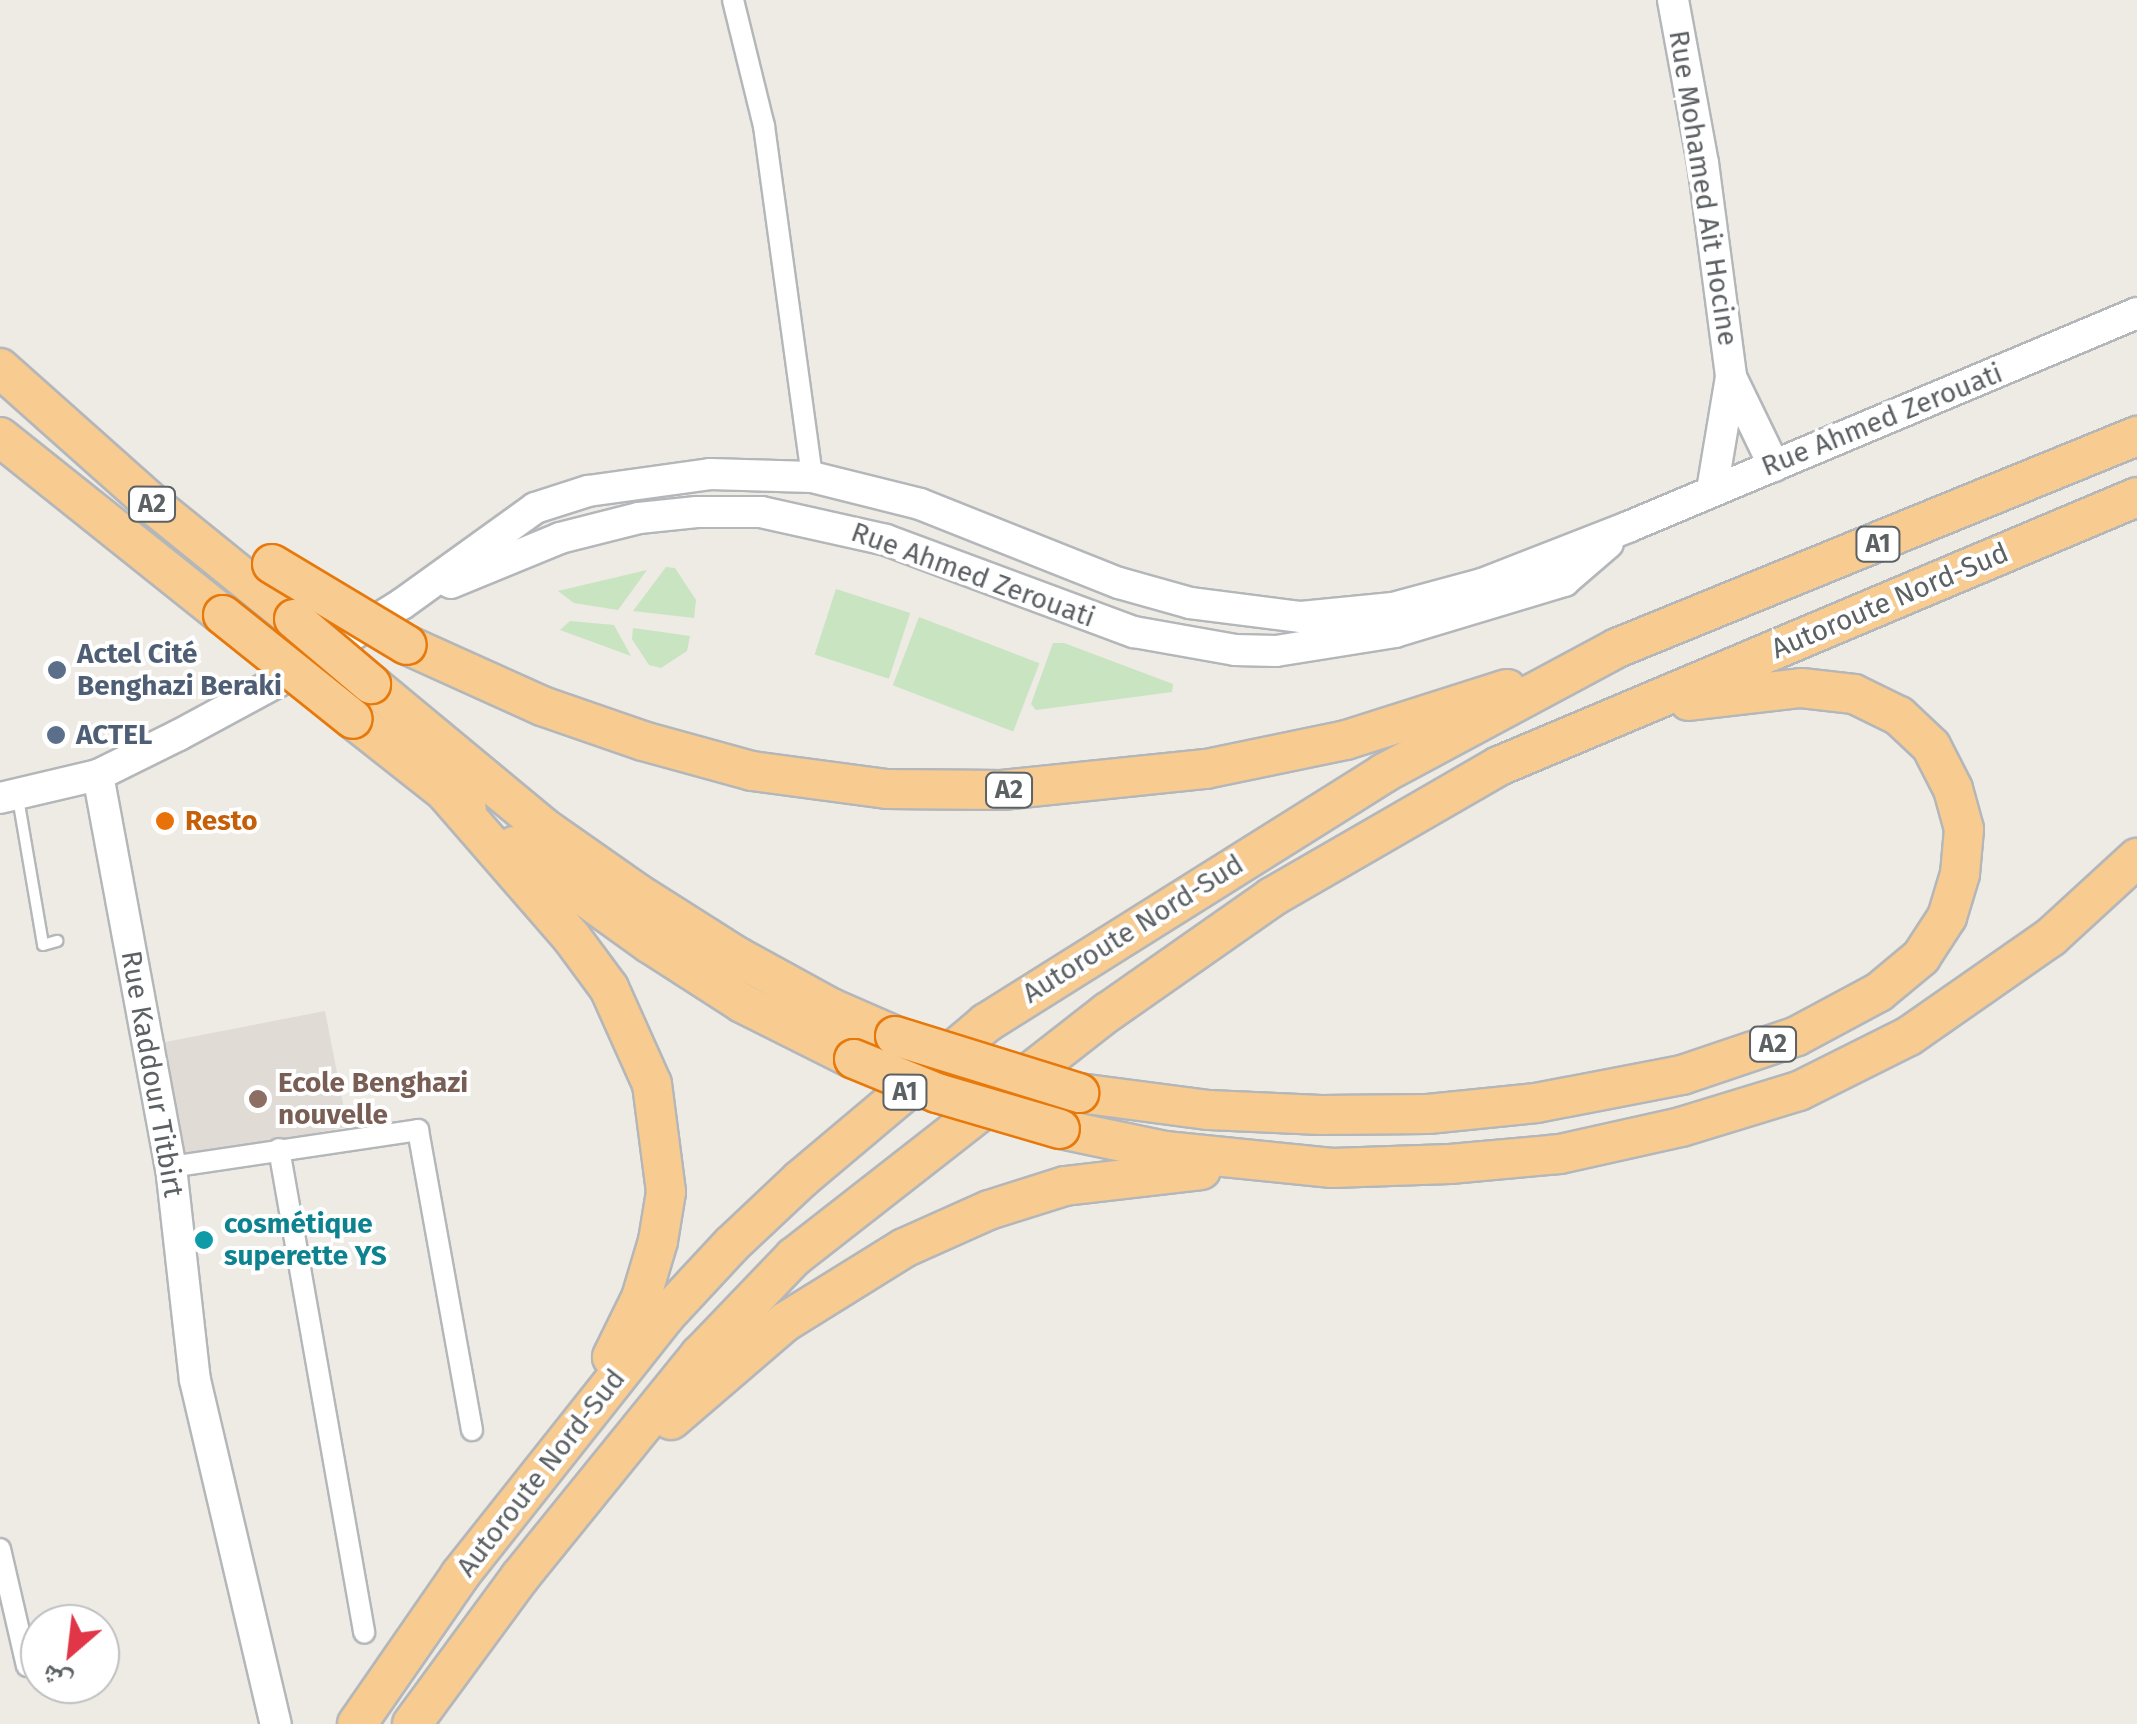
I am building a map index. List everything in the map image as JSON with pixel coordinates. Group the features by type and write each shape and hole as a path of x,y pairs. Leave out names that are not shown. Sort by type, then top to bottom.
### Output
{"highway":[{"name":"A2","path":"8,375 272,564 408,644 542,706 642,741 752,771 887,789 983,790 1206,769 1346,740 1617,648"},
{"name":"A2","path":"8,375 156,508 544,827 637,892 738,957 895,1036 1079,1094 1208,1110 1320,1115 1428,1114 1536,1103 1682,1075 1797,1036 1879,992 1921,957 1947,917 1960,874 1964,829 1953,789 1931,746 1899,716 1854,694 1802,688 1647,706"},
{"name":"Autoroute Nord-Sud","path":"357,1724 460,1574 664,1316 732,1244 986,1023 1384,773 1617,648 2137,436"},
{"name":"A2","path":"0,437 446,793"},
{"name":"Autoroute Nord-Sud","path":"412,1724 590,1490 700,1356 794,1257 1108,1012 1272,897 1499,766 2137,496"},
{"path":"446,793 572,938 609,988 652,1084 666,1192 658,1241 641,1298 566,1441"},
{"path":"446,793 649,943 757,1011 854,1059 937,1093 1060,1128 1165,1151 1262,1164 1411,1166 1560,1154 1681,1127 1799,1091 1909,1036 1994,980 2051,936 2137,858"},
{"path":"590,1490 785,1322 904,1248 989,1210 1065,1186 1262,1164"}],"main road":[{"name":"Rue Mohamed Ait Hocine","path":"1673,0 1702,163 1730,377"},
{"name":"Rue Ahmed Zerouati","path":"402,604 535,508 570,496 710,474 812,477 920,504 1119,583 1190,603 1301,617 1393,608 1482,584 1628,527 2137,313"},
{"path":"1730,377 1774,466"},
{"path":"1712,491 1730,377"},
{"name":"Rue Ahmed Zerouati","path":"402,604 560,538 640,518 697,512 761,512 886,540 1134,632 1219,648 1276,651 1395,632 1564,581 1628,527"},
{"path":"9,796 98,776 277,682 402,604"},
{"name":"Rue Kaddour Titbirt","path":"98,776 171,1168 195,1380 276,1724"}],"street":[{"path":"733,0 764,126 812,477"},
{"path":"171,1168 279,1148 418,1130 472,1430"},
{"path":"279,1148 364,1634"},
{"path":"0,1550 20,1639"}],"lane":[{"path":"9,796 43,945 57,941"}],"shaded area":[{"name":"Ecole Benghazi nouvelle","path":"325,1011 348,1127 186,1158 163,1042"}],"green space":[{"path":"666,567 675,568 696,600 694,618 633,611"},
{"path":"647,570 618,610 574,603 558,591"},
{"path":"836,589 910,613 889,679 815,655"},
{"path":"919,617 1039,663 1013,731 893,685"},
{"path":"570,621 614,625 631,656 560,630"},
{"path":"633,628 690,636 687,651 661,668 649,665 632,639"},
{"path":"1053,643 1064,643 1173,684 1172,692 1036,710 1031,704"}],"place":[{"name":"Actel Cité Benghazi Beraki","path":"57,670"},
{"name":"ACTEL","path":"56,735"},
{"name":"Resto","path":"165,821"},
{"name":"Ecole Benghazi nouvelle","path":"258,1099"},
{"name":"cosmétique superette YS","path":"204,1240"}]}
